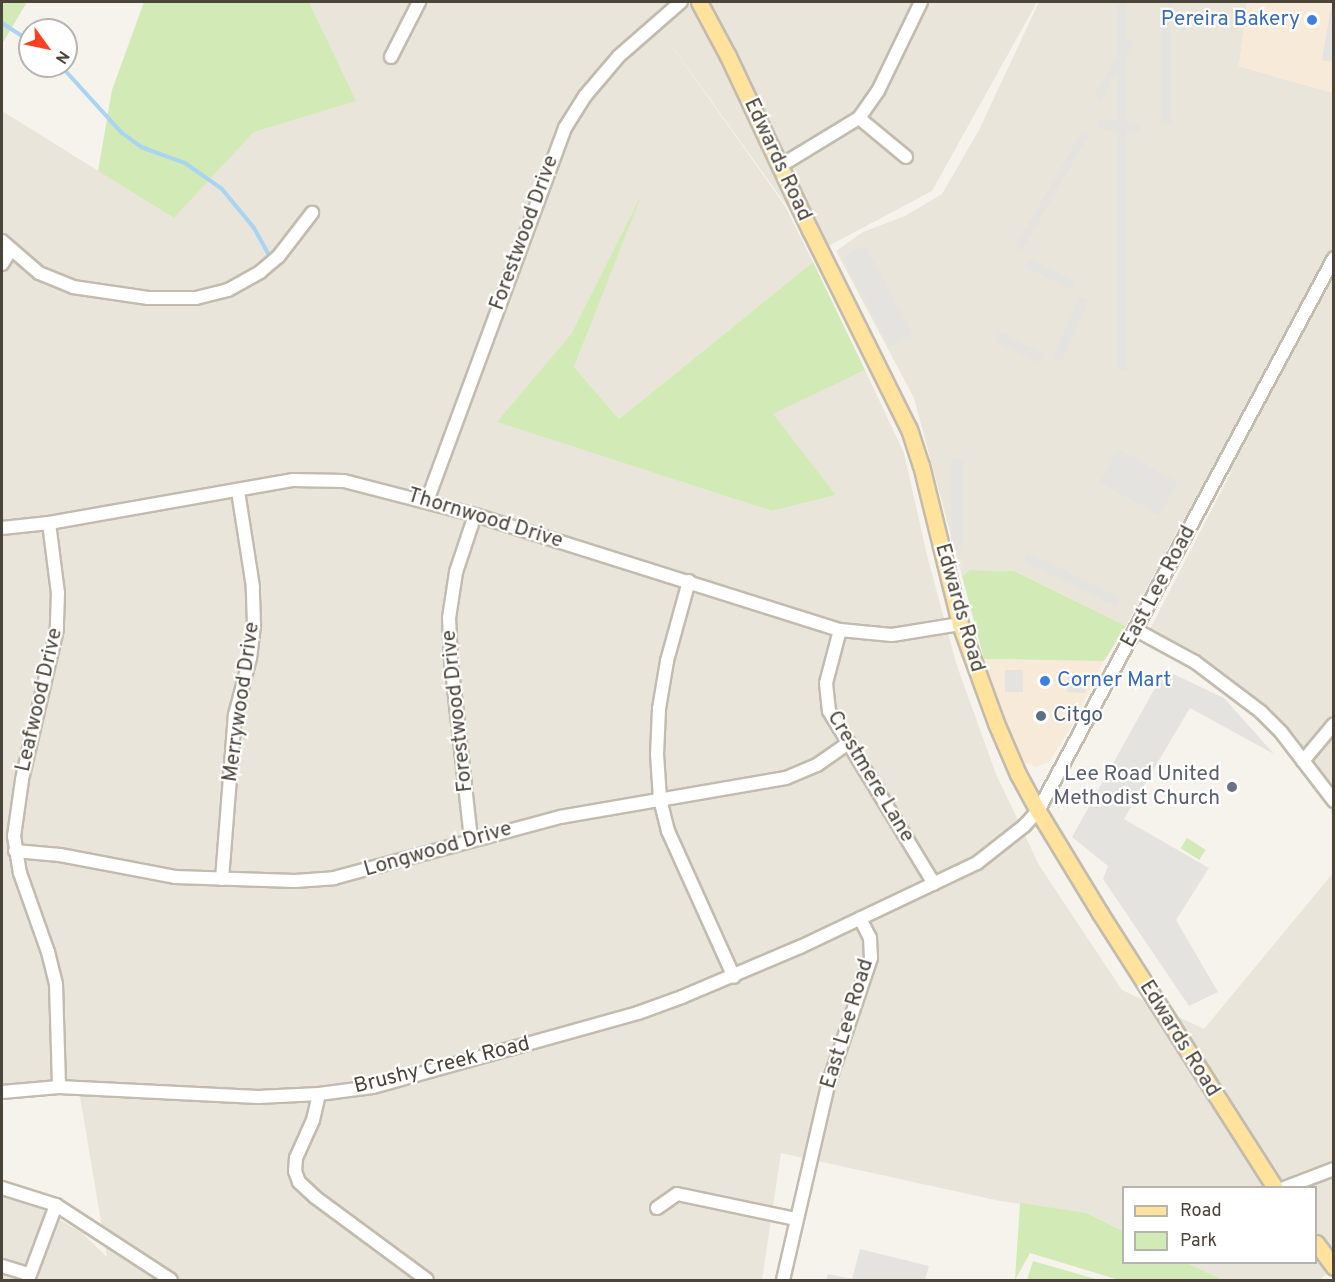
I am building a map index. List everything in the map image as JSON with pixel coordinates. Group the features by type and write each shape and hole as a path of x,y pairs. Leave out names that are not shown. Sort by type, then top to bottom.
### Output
{"main road":[{"name":"Edwards Road","path":"699,2 728,56 909,429 960,624 996,723 1038,811 1274,1186"},
{"path":"1317,1245 1334,1267"}],"street":[{"path":"391,57 419,2"},
{"name":"Forestwood Drive","path":"427,501 565,128 585,96 619,56 681,2"},
{"path":"780,165 859,118 878,91 921,2"},
{"path":"859,118 906,157"},
{"path":"2,241 10,251 39,273 73,287 148,298 195,298 228,290 260,272 278,256 312,213"},
{"path":"2,264 10,251"},
{"name":"East Lee Road","path":"783,1281 835,1059 871,958 870,938 860,918 977,863 1038,811 1333,262"},
{"name":"Thornwood Drive","path":"2,528 49,523 293,480 321,478 365,484 475,515 840,630 892,634 960,624"},
{"name":"Merrywood Drive","path":"222,879 235,715 250,658 254,624 253,587 238,491"},
{"name":"Forestwood Drive","path":"471,839 451,660 449,618 456,572 475,515"},
{"name":"Leafwood Drive","path":"49,523 58,593 57,629 18,798 15,851 56,984 58,1087"},
{"path":"689,581 667,661 659,710 657,745 660,799 668,831 734,977"},
{"name":"Crestmere Lane","path":"840,630 825,694 833,721 849,742 934,884"},
{"path":"1136,630 1217,676 1261,712 1334,801"},
{"path":"1303,761 1334,724"},
{"name":"Longwood Drive","path":"15,851 60,855 165,876 295,881 334,878 471,839 560,817 786,778 818,765 849,742"},
{"name":"Brushy Creek Road","path":"2,1092 58,1087 258,1098 319,1094 373,1087 432,1073 638,1013 734,977 860,918"},
{"path":"319,1094 313,1120 296,1158 295,1171 299,1182 315,1197 427,1281"},
{"path":"1289,1186 1334,1169"},
{"path":"2,1188 56,1204 171,1281"},
{"path":"657,1208 676,1194 796,1219"},
{"path":"2,1266 28,1277 56,1204"}],"shaded area":[{"path":"309,2 1037,2 932,191 819,251 654,21 785,206 813,262 619,419 574,367 638,203 571,334 498,422 772,511 836,495 772,414 865,370 904,453 927,555 956,663 996,774 1039,865 1122,990 1204,1029 1333,873 1333,1269 1319,1280 1223,1280 1189,1264 1317,1264 1317,1186 1122,1186 1122,1230 1087,1213 1000,1201 781,1153 762,1280 2,1280 2,1197 35,1206 81,1232 107,1257 77,1079 2,1085 2,111 174,218 254,132 355,101"},
{"path":"1039,2 1247,2 1239,66 1333,93 1333,825 1330,807 1271,718 1150,629 1231,472 1214,464 1126,626 1014,571 970,570 962,576 914,398 836,251 863,232 905,216 942,194 979,130"},
{"path":"1117,2 1126,2 1126,370 1117,370"},
{"path":"1161,2 1171,2 1171,125 1161,125"},
{"path":"1247,2 1333,2 1333,93 1239,66"},
{"path":"1331,8 1334,9 1333,62 1322,60"},
{"path":"1127,39 1134,43 1101,100 1094,96"},
{"path":"1099,119 1140,124 1139,133 1098,128"},
{"path":"1082,131 1089,135 1022,251 1015,247"},
{"path":"865,245 912,334 889,346 842,257"},
{"path":"1030,258 1075,281 1071,290 1025,267"},
{"path":"1080,296 1089,300 1062,361 1053,357"},
{"path":"999,332 1045,354 1040,363 995,341"},
{"path":"1118,449 1177,482 1159,515 1100,482"},
{"path":"951,459 963,459 963,551 951,551"},
{"path":"1027,552 1120,598 1116,607 1023,561"},
{"path":"984,659 1104,661 1072,725 1049,762 1036,767 1024,762 1011,738 989,683"},
{"path":"1005,670 1023,670 1023,692 1005,692"},
{"path":"1165,670 1224,698 1274,754 1190,708 1124,819 1209,868 1176,920 1218,992 1189,1006 1103,879 1108,866 1072,837"},
{"path":"1068,673 1086,674 1085,693 1067,692"},
{"path":"860,1249 929,1266 925,1280 826,1280 828,1274 852,1279"}],"green space":[{"path":"2,2 27,2 2,44"},
{"path":"144,2 309,2 356,101 254,132 174,218 98,171 112,90"},
{"path":"642,194 574,367 619,419 813,262 865,370 773,414 836,495 772,511 497,422 571,334"},
{"path":"970,570 1014,571 1126,626 1104,661 984,659 962,576"},
{"path":"1187,838 1206,850 1199,860 1181,848"},
{"path":"1020,1203 1087,1213 1122,1230 1122,1264 1189,1264 1223,1280 1119,1280 1030,1253 1015,1280"},
{"path":"1033,1261 1099,1280 1027,1280"}],"waterway":[{"path":"2,23 18,33"},
{"path":"72,78 122,133 141,147 185,163 222,189 254,228 268,253"}],"place":[{"name":"Pereira Bakery","path":"1312,20"},
{"name":"Corner Mart","path":"1045,681"},
{"name":"Citgo","path":"1041,716"},
{"name":"Lee Road United Methodist Church","path":"1232,787"}]}
